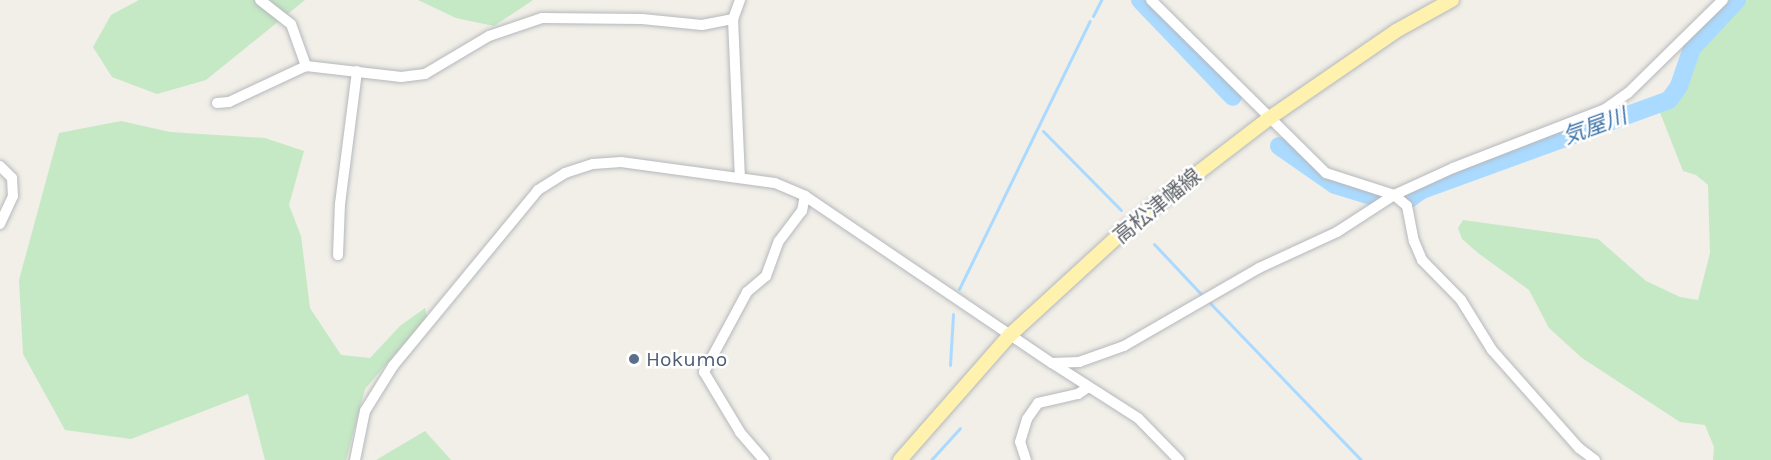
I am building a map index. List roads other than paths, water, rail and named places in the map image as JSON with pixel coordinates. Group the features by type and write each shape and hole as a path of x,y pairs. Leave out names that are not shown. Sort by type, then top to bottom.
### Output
{"main road":[{"name":"高松津幡線","path":"900,460 1010,335 1130,225 1268,119 1396,31 1452,0"}],"street":[{"path":"260,0 291,24 306,66"},
{"path":"740,0 733,18 740,178"},
{"path":"1151,0 1268,119 1326,173 1394,195 1407,206 1414,241 1422,260 1461,300 1492,350 1579,454 1595,460"},
{"path":"1052,363 1079,362 1125,346 1259,268 1337,232 1394,195 1453,168 1605,109 1628,93 1723,0"},
{"path":"217,103 229,102 306,66 357,70 400,77 425,74 489,36 542,18 642,19 702,25 733,18"},
{"path":"338,255 339,204 357,70"},
{"path":"355,460 358,432 377,388 538,190 565,173 593,164 621,162 775,183 805,196 1087,388 1138,418 1179,460"},
{"path":"0,166 12,178 13,196 0,224"},
{"path":"764,460 740,432 704,372 747,292 766,276 779,241 802,211 805,196"},
{"path":"1026,460 1020,442 1027,419 1038,403 1078,394 1087,388"}],"waterway":[{"path":"1093,16 1101,0"},
{"name":"気屋川","path":"1140,0 1233,97"},
{"name":"気屋川","path":"1408,200 1422,190 1669,100 1679,86 1692,48 1737,0"},
{"path":"959,289 1090,21"},
{"path":"1043,131 1121,210"},
{"name":"気屋川","path":"1279,146 1335,185 1372,196"},
{"path":"1154,244 1201,294"},
{"path":"1210,303 1361,460"},
{"path":"950,365 953,314"},
{"path":"931,460 960,428"}],"place":[{"name":"Hokumo","path":"634,359"}]}
